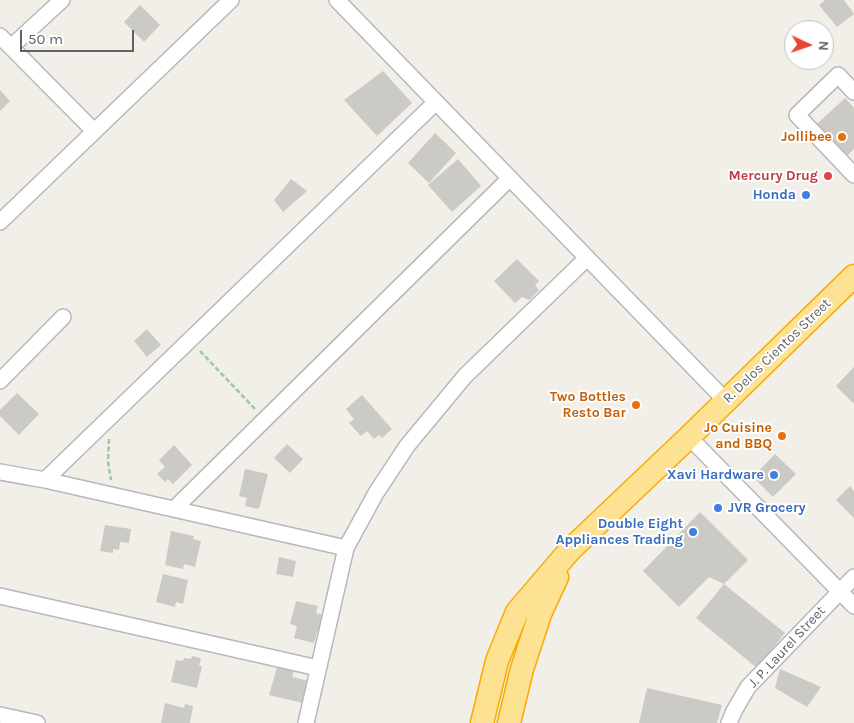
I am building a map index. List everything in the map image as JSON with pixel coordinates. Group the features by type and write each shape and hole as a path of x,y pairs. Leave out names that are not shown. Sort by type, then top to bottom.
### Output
{"highway":[{"name":"R. Delos Cientos Street","path":"482,723 497,661 517,612 570,550 854,276"},
{"name":"R. Delos Cientos Street","path":"509,723 522,669 540,614 570,550"}],"street":[{"path":"62,0 5,42 94,131"},
{"path":"0,222 231,0"},
{"path":"337,0 726,401"},
{"path":"854,92 838,75 797,115 854,174"},
{"path":"45,480 436,102"},
{"path":"174,509 510,178"},
{"path":"306,723 346,548 376,493 407,446 465,376 587,258"},
{"path":"0,381 63,317"},
{"path":"689,437 854,606"},
{"path":"0,472 45,480 346,548"},
{"name":"J. P. Laurel Street","path":"729,723 748,687 854,577"},
{"path":"0,596 318,668"},
{"path":"0,715 37,723"}],"path":[{"path":"190,340 265,419"},
{"path":"117,411 108,444 108,462 109,476 119,497"}],"building":[{"path":"825,0 844,0 854,14 837,27 834,20 831,20 819,5"},
{"path":"140,5 160,25 144,42 124,22"},
{"path":"383,71 412,103 377,136 344,100"},
{"path":"0,90 10,101 0,111"},
{"name":"Jollibee","path":"845,98 854,108 854,149 847,156 817,124"},
{"path":"435,133 456,153 429,183 408,163"},
{"path":"458,159 481,186 452,212 428,185"},
{"path":"291,179 307,191 283,212 274,200"},
{"path":"517,259 539,281 535,285 539,290 529,300 522,297 515,303 494,281"},
{"path":"147,329 161,345 147,357 134,341"},
{"path":"854,367 854,404 836,386"},
{"path":"17,393 39,414 19,435 0,416 0,410"},
{"path":"362,395 392,429 382,438 379,435 374,439 367,431 361,436 349,423 354,419 346,409"},
{"path":"287,444 303,459 290,473 274,458"},
{"path":"174,445 192,465 173,484 168,479 165,482 157,474 165,467 159,460"},
{"name":"Xavi Hardware","path":"775,454 796,474 773,497 753,477"},
{"path":"245,469 268,474 259,509 245,506 247,498 239,496"},
{"path":"850,486 854,491 854,518 836,500"},
{"path":"700,512 748,560 724,584 709,577 679,607 643,571"},
{"path":"105,525 131,529 129,543 120,542 119,550 113,549 113,553 100,551"},
{"path":"171,531 194,536 193,539 201,541 195,567 184,564 183,569 165,565"},
{"path":"279,557 296,561 293,577 276,574"},
{"path":"163,574 188,580 183,604 176,602 175,607 156,602"},
{"path":"724,584 785,633 757,668 696,618"},
{"path":"296,601 318,606 316,613 326,616 321,633 317,632 314,643 294,638 297,626 290,624"},
{"path":"192,656 201,658 199,666 202,666 197,688 171,682 176,660 191,659"},
{"path":"277,667 294,671 292,677 309,681 303,703 269,695"},
{"path":"780,669 821,687 807,707 775,688"},
{"path":"647,688 722,705 717,723 639,723"},
{"path":"165,703 184,708 185,704 193,706 190,723 161,723"}],"place":[{"name":"Jollibee","path":"842,137"},
{"name":"Mercury Drug","path":"828,176"},
{"name":"Honda","path":"806,195"},
{"name":"Two Bottles Resto Bar","path":"636,405"},
{"name":"Jo Cuisine and BBQ","path":"782,436"},
{"name":"Xavi Hardware","path":"774,475"},
{"name":"JVR Grocery","path":"718,508"},
{"name":"Double Eight Appliances Trading","path":"693,532"}]}
